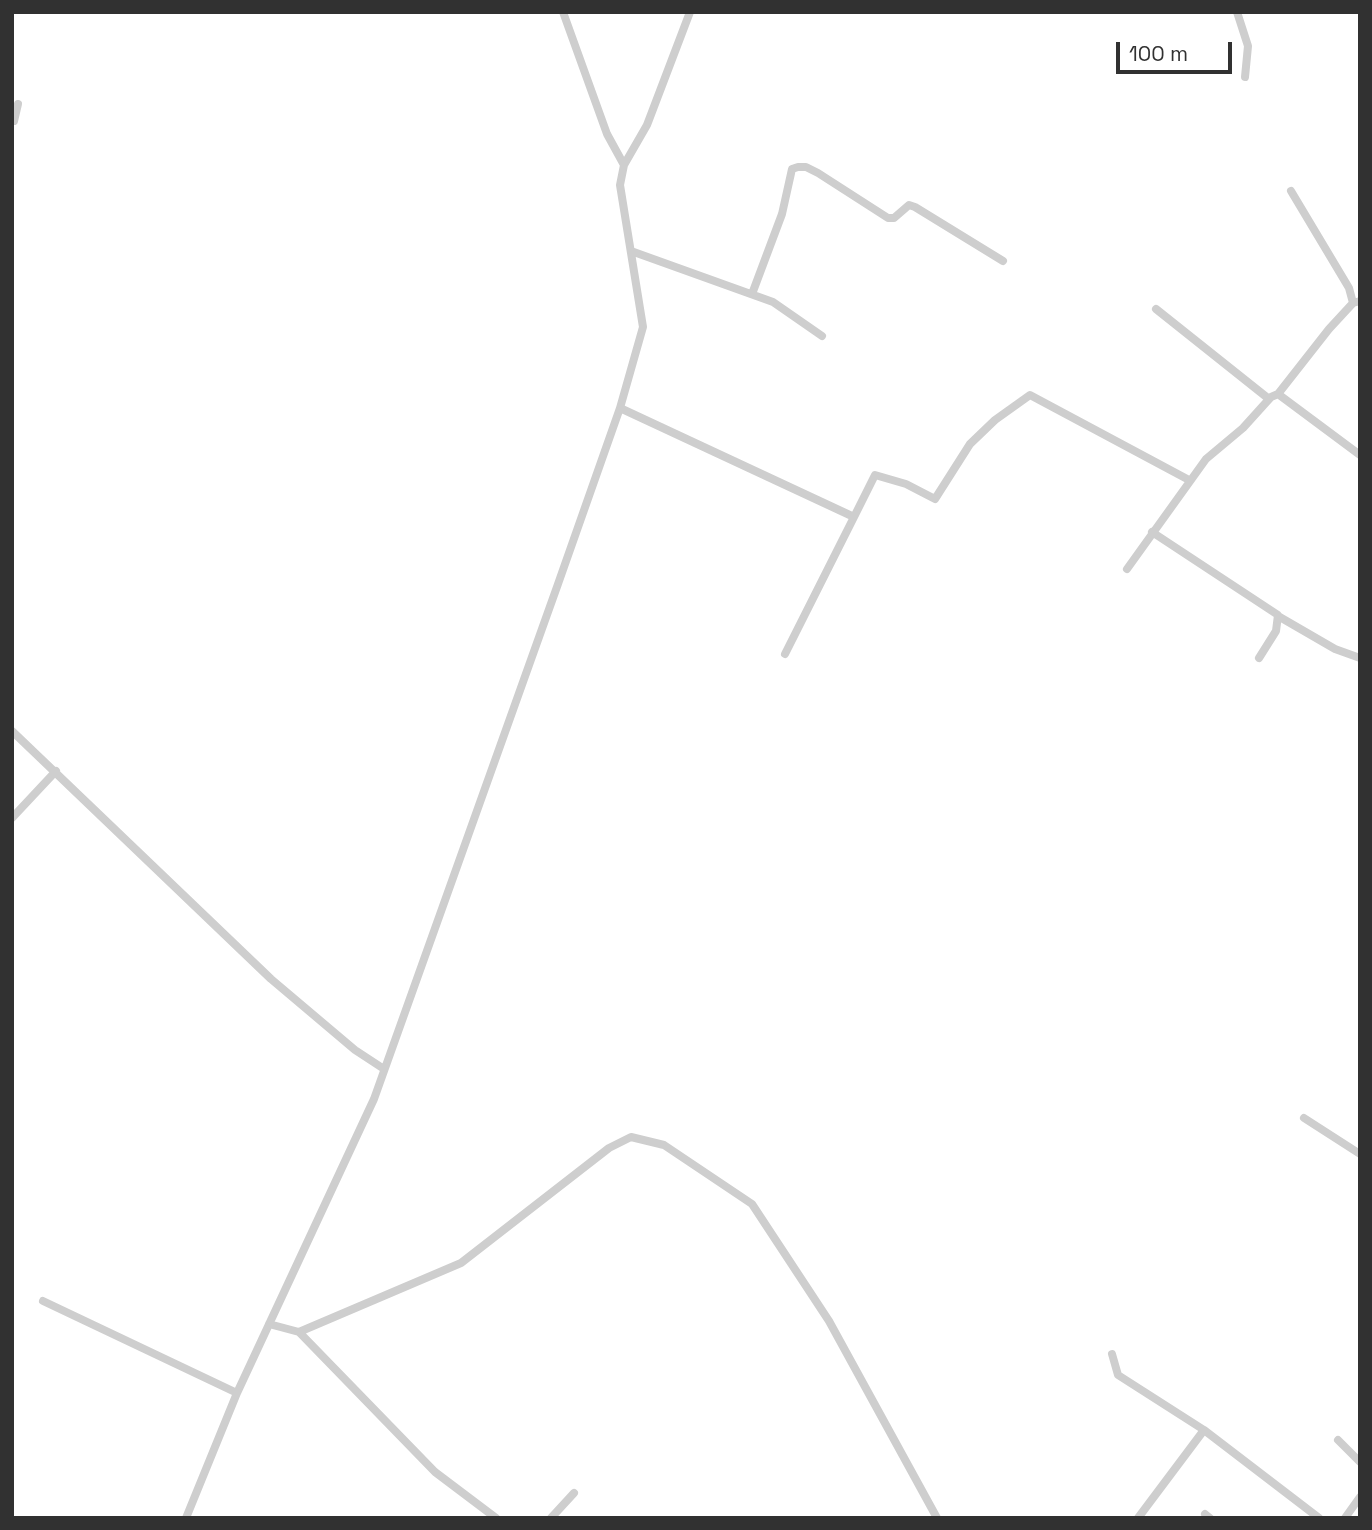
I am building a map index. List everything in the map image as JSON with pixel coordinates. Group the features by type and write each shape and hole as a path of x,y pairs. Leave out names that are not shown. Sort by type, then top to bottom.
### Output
{"street":[{"path":"563,12 607,134 624,165"},
{"path":"186,1518 237,1393 374,1099 620,408 643,327 620,185 624,165 647,125 690,12"},
{"path":"1237,12 1248,46 1245,77"},
{"path":"14,121 18,104"},
{"path":"752,294 782,214 792,169 797,167 806,167 818,173 888,218 894,218 909,205 915,207 1003,261"},
{"path":"1127,569 1206,459 1243,428 1269,399 1278,394 1298,366 1357,302 1291,191"},
{"path":"631,251 782,307 822,336"},
{"path":"1156,309 1269,399"},
{"path":"1278,394 1360,455"},
{"path":"785,654 875,475 905,484 935,499 970,444 995,420 1030,395 1189,480"},
{"path":"620,408 854,517"},
{"path":"1152,532 1278,616 1335,649 1360,658"},
{"path":"1259,658 1276,631 1278,616"},
{"path":"12,732 56,771 271,979 355,1050 384,1069"},
{"path":"12,818 56,771"},
{"path":"1304,1118 1360,1154"},
{"path":"299,1332 461,1263 609,1148 631,1137 664,1145 752,1204 829,1321 937,1518"},
{"path":"43,1301 237,1393"},
{"path":"269,1324 299,1332 435,1472 496,1518"},
{"path":"1112,1354 1118,1375 1204,1430 1319,1518"},
{"path":"1138,1518 1204,1430"},
{"path":"1338,1440 1360,1462"},
{"path":"551,1518 574,1493"},
{"path":"1345,1518 1360,1497"}]}
